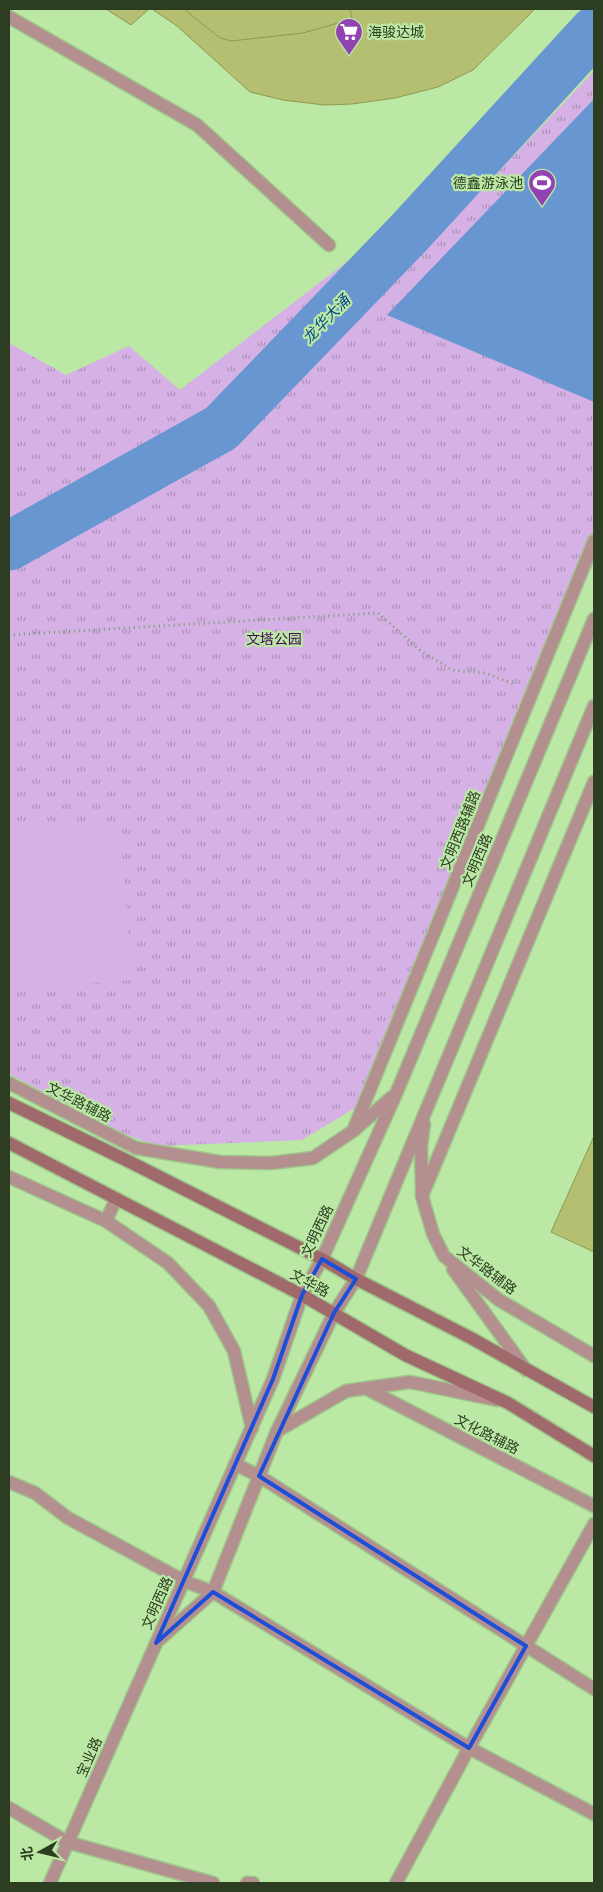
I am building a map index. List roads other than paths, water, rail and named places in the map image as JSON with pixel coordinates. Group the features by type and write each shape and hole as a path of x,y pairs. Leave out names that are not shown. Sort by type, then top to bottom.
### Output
{"main road":[{"name":"文华路","path":"9,1103 322,1259 356,1279 472,1338 594,1407"},
{"name":"文华路","path":"9,1143 334,1313 405,1355 508,1403 594,1456"}],"street":[{"path":"9,17 197,125 329,245"},
{"name":"文明西路辅路","path":"353,1131 594,542"},
{"name":"文明西路","path":"156,1642 273,1380 302,1296 322,1259 396,1094 594,619"},
{"name":"文明西路","path":"156,1642 213,1592 278,1431 334,1313 356,1279 426,1106 593,712"},
{"path":"422,1196 594,782"},
{"name":"文华路辅路","path":"9,1083 136,1148 220,1162 270,1163 313,1158 353,1131 396,1094"},
{"name":"文华路辅路","path":"426,1106 421,1146 422,1196 433,1234 444,1256 499,1300 594,1356"},
{"path":"128,1161 136,1148"},
{"path":"9,1177 106,1221 168,1263 209,1306 234,1351 252,1428"},
{"path":"106,1221 116,1199"},
{"path":"444,1256 526,1370"},
{"path":"278,1431 346,1391 410,1382 508,1403"},
{"name":"文化路辅路","path":"367,1388 594,1506"},
{"path":"235,1464 259,1476 594,1689"},
{"path":"9,1482 35,1493 68,1518 184,1581 213,1592 469,1748 594,1814"},
{"path":"396,1883 594,1524"},
{"name":"宝业路","path":"50,1883 156,1642"},
{"path":"9,1808 67,1842 213,1883"},
{"path":"247,1883 253,1883"}],"water":[{"name":"德鑫游泳池","path":"594,99 594,402 387,315"}],"waterway":[{"name":"龙华大涌","path":"9,546 221,428 409,233 594,31"}],"place":[{"name":"海骏达城","path":"349,56"},
{"name":"德鑫游泳池","path":"542,207"}],"park label":[{"name":"文塔公园","path":"274,639"}]}
